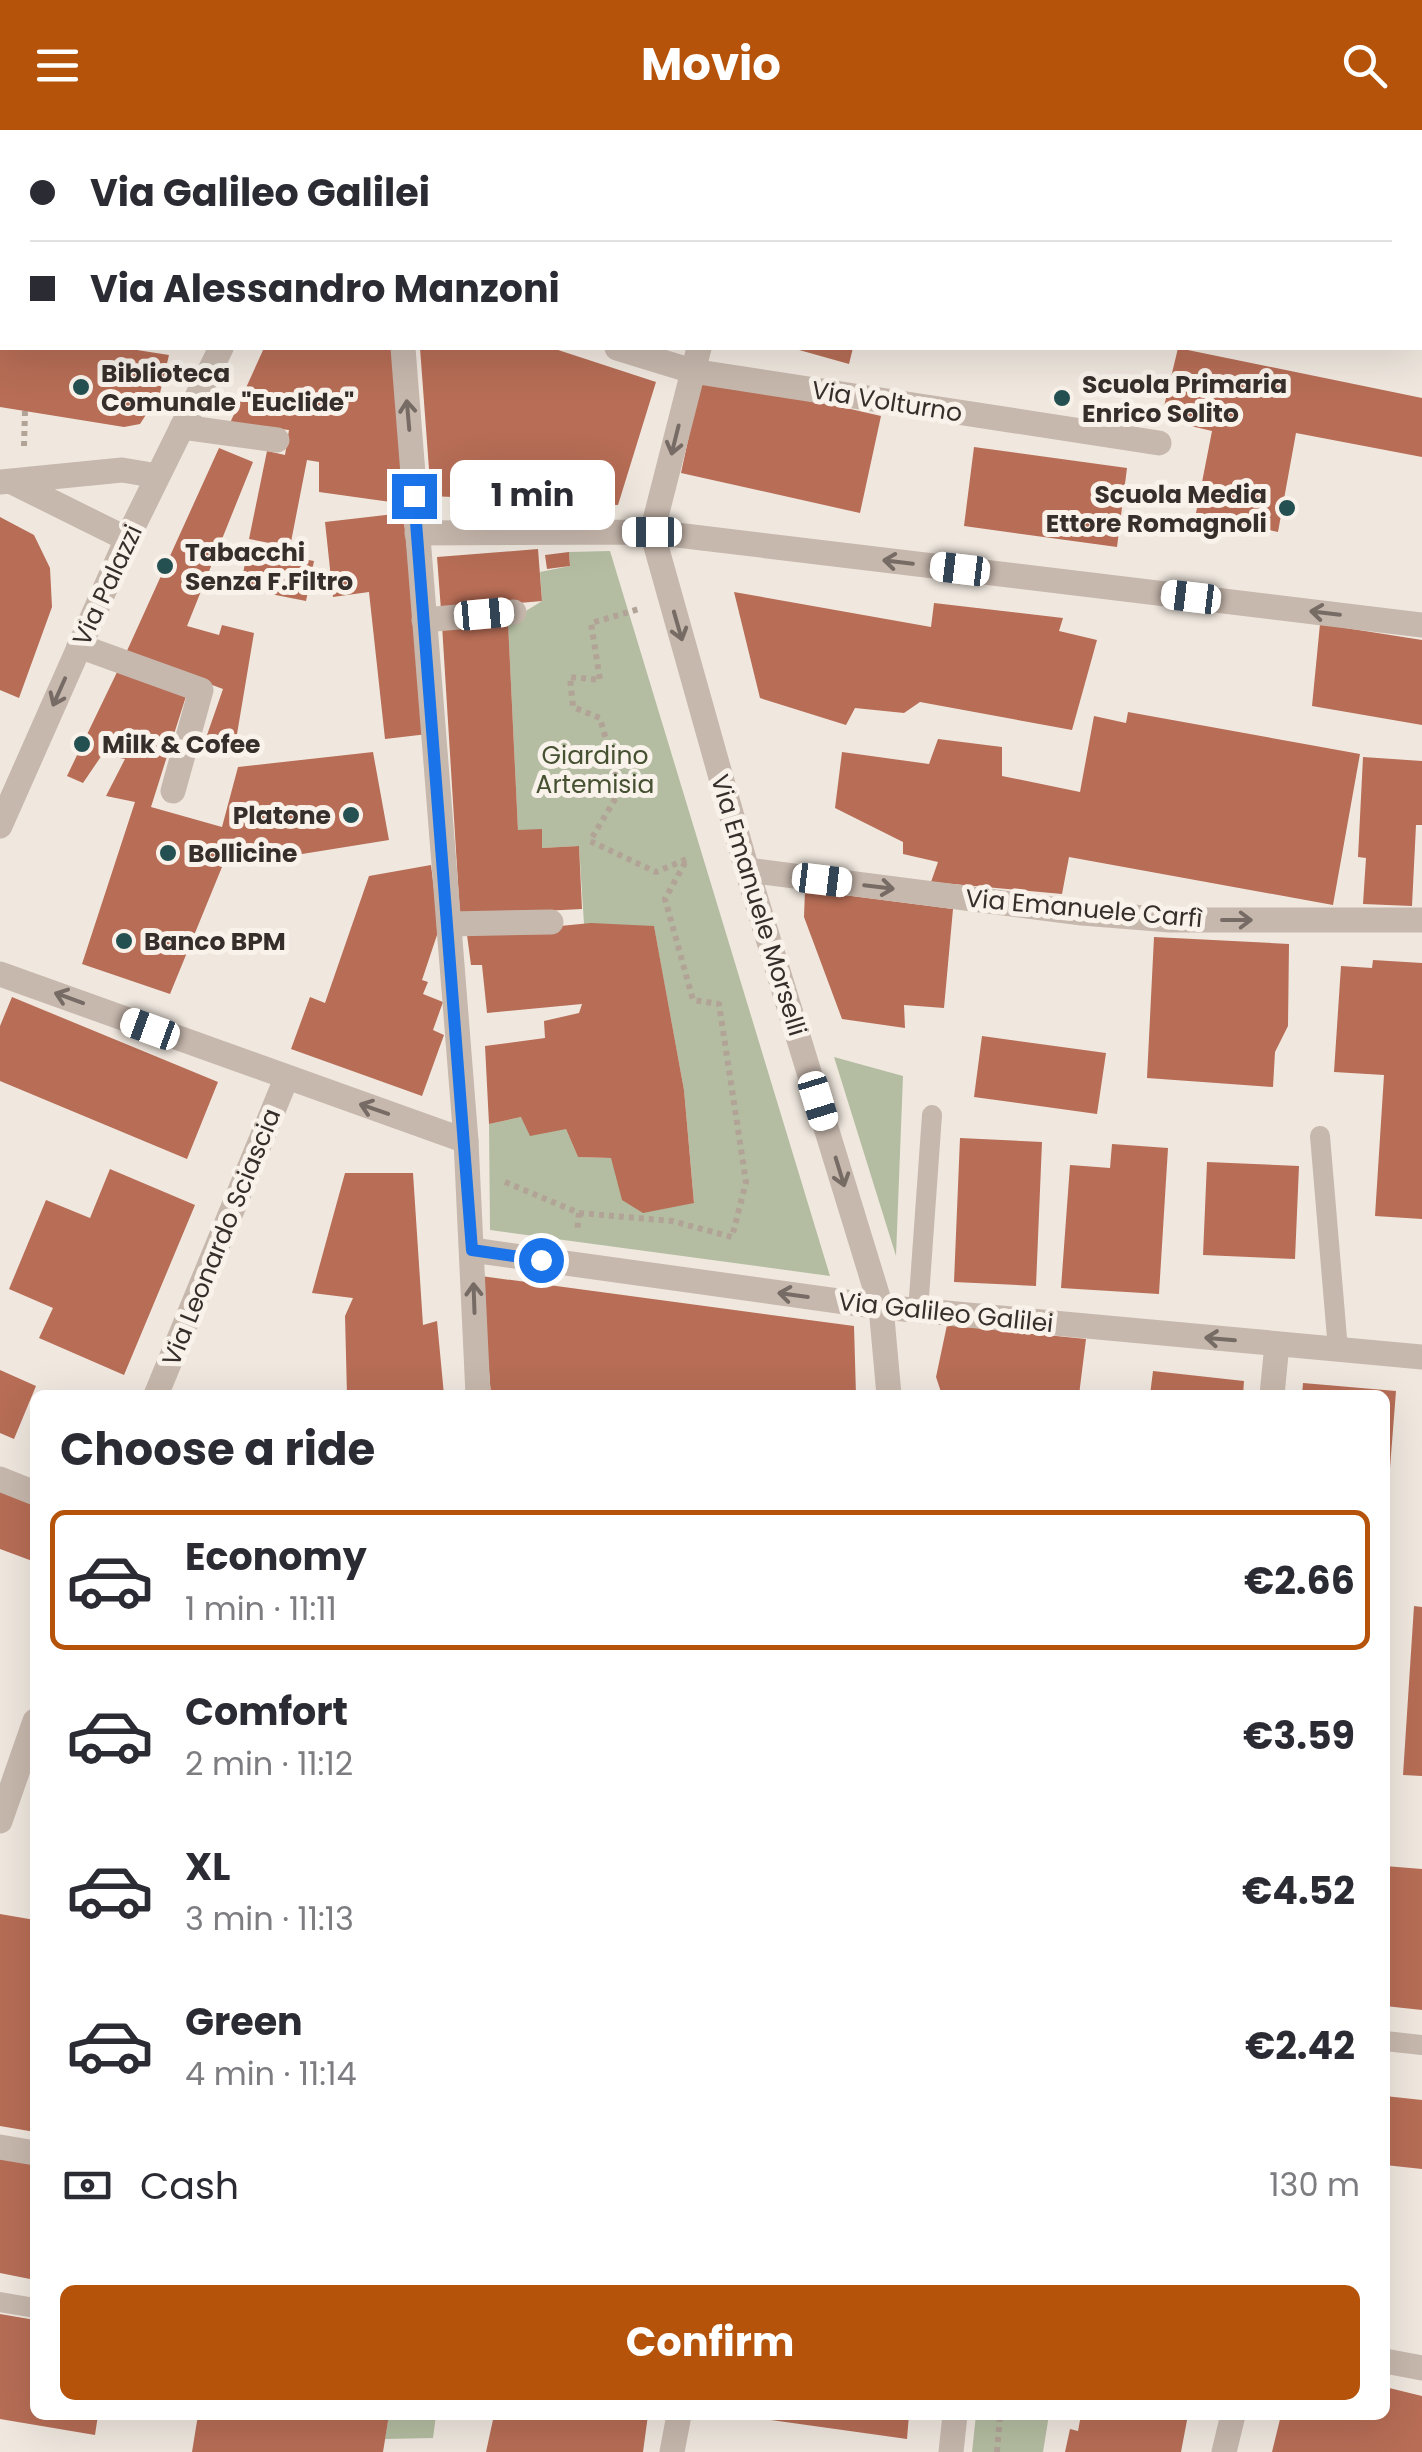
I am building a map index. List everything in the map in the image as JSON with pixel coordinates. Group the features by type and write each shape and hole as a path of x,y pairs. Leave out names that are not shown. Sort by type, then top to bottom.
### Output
{"street":[{"name":"Via Palazzi","path":"0,826 127,539 219,350"},
{"path":"402,350 466,1140 478,1390"},
{"name":"Via Volturno","path":"631,350 1158,443"},
{"path":"652,532 696,359"},
{"path":"182,427 277,440"},
{"path":"4,481 122,470 158,476"},
{"path":"4,481 127,539"},
{"path":"418,533 652,532 1422,625"},
{"name":"Via Emanuele Morselli","path":"652,532 747,870 881,1307 889,1390"},
{"path":"424,620 514,612"},
{"path":"78,646 201,690 173,791"},
{"name":"Via Emanuele Carfì","path":"747,870 1152,919 1422,920"},
{"path":"449,924 551,922"},
{"path":"0,974 466,1140"},
{"name":"Via Leonardo Sciascia","path":"158,1390 286,1079"},
{"name":"Via Galileo Galilei","path":"472,1250 881,1307 1422,1357"},
{"path":"1272,1390 1276,1344"},
{"path":"0,1479 30,1491"},
{"path":"0,1821 30,1734"},
{"path":"0,2147 30,2152"},
{"path":"1390,2361 1422,2368"},
{"path":"672,2452 677,2420"},
{"path":"951,2452 954,2420"},
{"path":"1224,2452 1232,2420"}],"lane":[{"path":"918,1311 932,1115"},
{"path":"1320,1136 1338,1350"},
{"path":"1390,2041 1422,2044"},
{"path":"0,2302 30,2307"}],"path":[{"path":"24,446 25,411"},
{"path":"505,1182 578,1213 672,1220 732,1237 746,1182 719,1004 694,1000 665,899 687,859 656,872 590,841 620,792 600,718 573,707 570,677 600,680 591,623 671,600"},
{"path":"575,1264 578,1213"},
{"path":"997,2452 1000,2420"}],"green space":[{"name":"Giardino Artemisia","path":"610,551 830,1276 490,1230 489,1124 521,1117 566,1129 578,1157 611,1158 694,1202 684,1090 654,927 584,924 579,846 542,848 541,830 518,830 508,622 542,601 540,572 570,566 569,552"},
{"path":"834,1057 903,1076 896,1256"},
{"path":"388,2420 435,2420 433,2438 385,2439"},
{"path":"975,2420 1048,2420 1043,2452 972,2452"}],"building":[{"name":"Biblioteca Comunale \"Euclide\"","path":"0,350 137,350 169,355 160,393 140,424 124,427 0,407"},
{"path":"263,350 392,350 405,504 319,492 319,462 307,460 290,547 249,539 267,451 285,455 289,430 230,423"},
{"path":"420,350 558,350 656,382 618,505 431,496"},
{"path":"799,350 852,350 849,364"},
{"path":"1178,350 1188,350 1422,398 1422,457 1296,433 1278,532 1196,513 1212,431 1161,419"},
{"path":"702,375 881,416 860,513 681,473"},
{"path":"974,447 1127,468 1117,547 964,526"},
{"path":"219,448 253,462 187,626 219,635 222,625 254,633 236,740 207,735 223,689 126,653"},
{"path":"403,513 428,734 385,739 369,592 333,597 325,522"},
{"path":"0,517 34,535 50,568 52,607 19,698 0,690"},
{"path":"248,549 314,561 306,601 240,588"},
{"path":"538,549 542,601 441,610 437,557"},
{"path":"569,552 570,566 547,569 545,555"},
{"path":"734,592 931,627 934,603 1063,618 1059,631 1097,640 1072,730 920,702 904,713 855,708 846,725 760,698"},
{"path":"508,622 518,830 542,829 542,848 579,846 582,909 460,915 442,625"},
{"path":"1320,624 1422,640 1422,725 1312,706"},
{"path":"119,668 187,693 151,807 222,827 238,767 373,752 389,840 222,867 170,994 82,964 135,802 106,796 125,759 102,755 83,783 67,776"},
{"path":"1128,712 1360,754 1333,905 1069,857 1062,894 931,882 938,862 903,854 903,842 835,808 842,752 929,764 938,739 1002,747 1002,776 1080,792 1094,716 1126,723"},
{"path":"1363,757 1422,761 1422,825 1416,825 1412,906 1363,904 1366,858 1358,857"},
{"path":"431,865 439,929 422,980 428,982 423,994 443,1002 433,1030 444,1035 422,1096 291,1049 310,997 325,1003 369,876"},
{"path":"805,890 953,909 944,1008 904,1005 905,1028 842,1019 804,917"},
{"path":"591,923 654,926 684,1090 694,1203 643,1213 622,1200 611,1158 578,1157 566,1129 530,1136 521,1117 489,1124 485,1046 545,1038 544,1021 579,1013 582,1004 487,1013 482,965 471,965 467,935"},
{"path":"1154,937 1289,944 1288,1026 1275,1052 1273,1087 1147,1078"},
{"path":"1373,960 1422,963 1422,1219 1375,1216 1384,1075 1334,1072 1341,966 1372,968"},
{"path":"12,997 218,1082 187,1159 0,1081 0,1026"},
{"path":"982,1036 1106,1053 1097,1114 974,1097"},
{"path":"960,1138 1042,1142 1036,1286 954,1282"},
{"path":"1112,1144 1168,1148 1159,1294 1061,1288 1070,1165 1110,1168"},
{"path":"1207,1162 1299,1166 1295,1259 1203,1255"},
{"path":"110,1169 195,1205 124,1375 39,1338 53,1308 9,1289 46,1200 90,1218"},
{"path":"345,1173 413,1173 423,1325 437,1321 444,1390 347,1390 345,1316 353,1298 312,1293"},
{"path":"481,1276 854,1326 856,1390 491,1390"},
{"path":"947,1325 1086,1339 1080,1390 940,1390 936,1377"},
{"path":"0,1370 36,1386 30,1390 30,1400 14,1439 0,1433"},
{"path":"1153,1371 1244,1381 1243,1390 1151,1390"},
{"path":"1303,1383 1384,1390 1302,1390"},
{"path":"1390,1390 1396,1391 1390,1468"},
{"path":"0,1491 30,1503 30,1560 0,1549"},
{"path":"1414,1606 1422,1607 1422,1776 1403,1775"},
{"path":"1390,1866 1422,1869 1422,2010 1390,2007"},
{"path":"0,1914 30,1919 30,2131 0,2126"},
{"path":"1390,2097 1422,2100 1422,2169 1390,2166"},
{"path":"0,2154 30,2159 30,2279 0,2273"},
{"path":"0,2314 30,2319 30,2420 97,2420 95,2435 0,2419"},
{"path":"1390,2388 1422,2396 1422,2452 1272,2452 1280,2420 1390,2420"},
{"path":"197,2420 388,2420 383,2452 192,2452"},
{"path":"493,2420 647,2420 643,2452 486,2452"},
{"path":"771,2420 909,2420 907,2439"},
{"path":"1080,2420 1187,2420 1181,2452 1065,2452 1070,2429 1078,2431"}],"place":[{"name":"Biblioteca Comunale \"Euclide\"","path":"81,387"},
{"name":"Scuola Primaria Enrico Solito","path":"1062,398"},
{"name":"Scuola Media Ettore Romagnoli","path":"1287,508"},
{"name":"Tabacchi Senza F.Filtro","path":"165,566"},
{"name":"Milk & Cofee","path":"82,744"},
{"name":"Platone","path":"351,815"},
{"name":"Bollicine","path":"168,853"},
{"name":"Banco BPM","path":"124,941"}],"route":[{"path":"414,496 472,1250 541,1260"}]}
